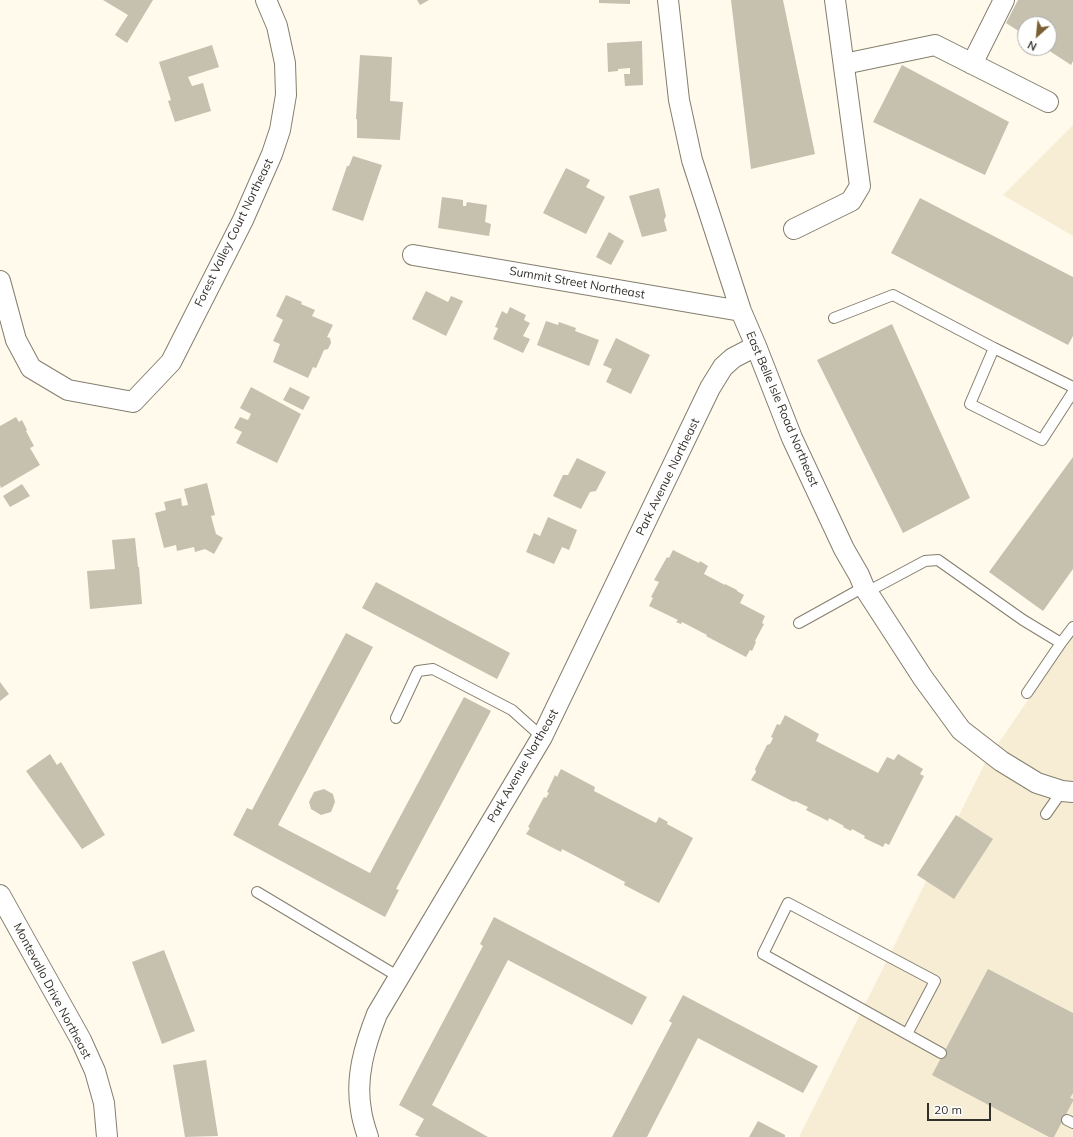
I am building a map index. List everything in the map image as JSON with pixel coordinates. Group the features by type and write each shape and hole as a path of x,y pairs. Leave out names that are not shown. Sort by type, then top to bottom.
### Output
{"street":[{"name":"Forest Valley Court Northeast","path":"0,281 16,340 31,368 68,390 133,402 171,362 243,220 272,154 280,130 286,95 285,63 277,26 266,0"},
{"name":"East Belle Isle Road Northeast","path":"668,0 679,100 692,160 741,311 792,438 844,549 859,574 866,590 924,678 961,730 1001,761 1037,783 1068,791"},
{"path":"794,228 851,201 860,186 835,0"},
{"path":"972,64 1004,0"},
{"path":"844,64 935,45 1048,102"},
{"name":"Summit Street Northeast","path":"413,255 741,311"},
{"name":"Park Avenue Northeast","path":"368,1137 361,1111 359,1091 362,1063 368,1037 377,1014 542,737 710,388 723,367 733,358 756,346"},
{"name":"Montevallo Drive Northeast","path":"0,895 84,1046 104,1103 107,1137"}],"lane":[{"path":"834,318 893,295 994,348 1073,387"},
{"path":"994,348 970,404 1042,440 1073,392"},
{"path":"799,623 925,561 938,560 1024,620 1061,643"},
{"path":"1027,693 1073,627"},
{"path":"396,718 418,671 433,669 512,710 542,737"},
{"path":"1046,814 1068,791"},
{"path":"257,892 399,977"},
{"path":"907,1034 935,981 788,903 763,954 907,1034 941,1052"}],"shaded area":[{"path":"1073,125 1073,236 1003,195"},
{"path":"1073,634 1073,1137 799,1137 985,763"}],"building":[{"path":"103,0 153,0 127,43 115,35 128,15"},
{"path":"417,0 429,0 420,5"},
{"path":"599,0 630,0 630,4 599,3"},
{"path":"731,0 783,0 815,154 751,169"},
{"path":"1018,0 1073,0 1073,61 1071,65 1057,56 1057,16 1017,16 1017,30 1006,23"},
{"path":"642,41 643,85 625,86 624,74 630,74 630,68 608,72 607,43"},
{"path":"212,45 219,67 188,77 192,86 203,83 211,111 175,122 168,101 171,100 159,62"},
{"path":"360,55 392,57 390,101 403,102 400,140 357,138 356,119"},
{"path":"902,65 1009,122 985,175 873,122"},
{"path":"353,156 382,165 363,221 332,210 347,166 349,166"},
{"path":"566,168 590,180 586,187 605,197 586,234 543,213"},
{"path":"659,188 666,216 664,220 667,231 642,237 629,196"},
{"path":"442,197 463,200 463,206 466,206 467,202 487,205 485,222 491,224 489,236 438,228"},
{"path":"920,198 1073,277 1073,336 1068,345 891,253"},
{"path":"609,232 624,241 611,265 596,257"},
{"path":"426,291 448,302 451,296 463,301 446,336 412,319"},
{"path":"286,295 315,310 312,316 333,325 327,337 330,338 331,343 328,349 324,350 316,368 313,367 308,378 273,362 280,344 273,341 283,320 276,316"},
{"path":"510,307 526,315 524,320 530,323 523,336 530,339 523,353 493,339 498,328 495,327 502,311 507,314"},
{"path":"546,321 558,325 559,322 576,328 575,331 599,340 589,366 537,345"},
{"path":"892,324 970,498 903,533 817,360"},
{"path":"616,338 650,355 631,394 606,382 612,369 603,365"},
{"path":"251,387 301,414 277,463 236,443 242,432 234,428 240,417 248,420 251,414 240,408"},
{"path":"290,387 310,397 303,410 283,400"},
{"path":"16,417 19,422 22,420 27,430 26,431 34,446 30,448 40,465 1,488 0,426"},
{"path":"1073,457 1073,569 1043,611 989,572"},
{"path":"577,458 606,472 596,491 590,492 581,509 553,496 563,475 568,475"},
{"path":"207,483 215,515 211,516 216,534 223,538 214,554 205,549 195,552 194,547 177,551 176,545 164,548 155,513 166,510 164,502 181,498 182,506 188,505 184,489"},
{"path":"22,484 30,496 10,507 3,496"},
{"path":"548,517 577,530 569,550 562,547 554,564 526,552 534,533 540,536"},
{"path":"135,538 142,604 90,609 87,571 115,569 112,540"},
{"path":"673,550 699,563 700,561 708,566 704,574 737,590 744,595 740,603 765,616 762,623 764,624 755,641 756,642 752,651 750,650 746,657 682,622 681,624 676,622 678,620 649,606 653,598 651,597 659,582 654,580 667,557 669,558"},
{"path":"376,582 510,653 497,679 362,608"},
{"path":"346,633 373,647 278,825 370,873 464,697 491,711 396,889 399,890 385,917 233,835 247,808 252,810"},
{"path":"0,682 9,694 0,701"},
{"path":"785,715 819,734 816,741 878,773 887,757 894,760 898,754 923,769 920,774 924,776 889,845 885,843 883,847 864,838 865,836 852,829 851,831 829,818 828,821 806,810 808,807 795,801 794,802 751,780 756,772 755,769 767,745 770,744 773,738 771,737 777,724 780,725"},
{"path":"50,754 57,765 61,762 105,835 82,849 26,771"},
{"path":"561,769 595,787 594,791 656,823 659,817 668,822 667,824 693,838 659,903 624,885 625,882 562,849 561,852 526,834 530,828 528,827 544,797 546,798 549,793 547,792 555,775 557,777"},
{"path":"324,789 333,794 335,802 331,812 321,815 311,809 309,802 314,792"},
{"path":"956,815 993,839 954,899 917,875"},
{"path":"494,917 647,997 632,1025 508,960 432,1105 488,1137 420,1137 415,1135 424,1119 399,1105 483,946 480,944"},
{"path":"164,950 195,1031 162,1044 132,962"},
{"path":"988,969 1073,1013 1073,1093 1070,1098 1073,1099 1073,1101 1054,1137 1049,1137 932,1075"},
{"path":"683,995 818,1066 803,1093 698,1038 647,1137 612,1137 672,1023 669,1021"},
{"path":"206,1060 218,1136 185,1137 173,1065"},
{"path":"758,1121 785,1135 785,1137 749,1137"}]}
